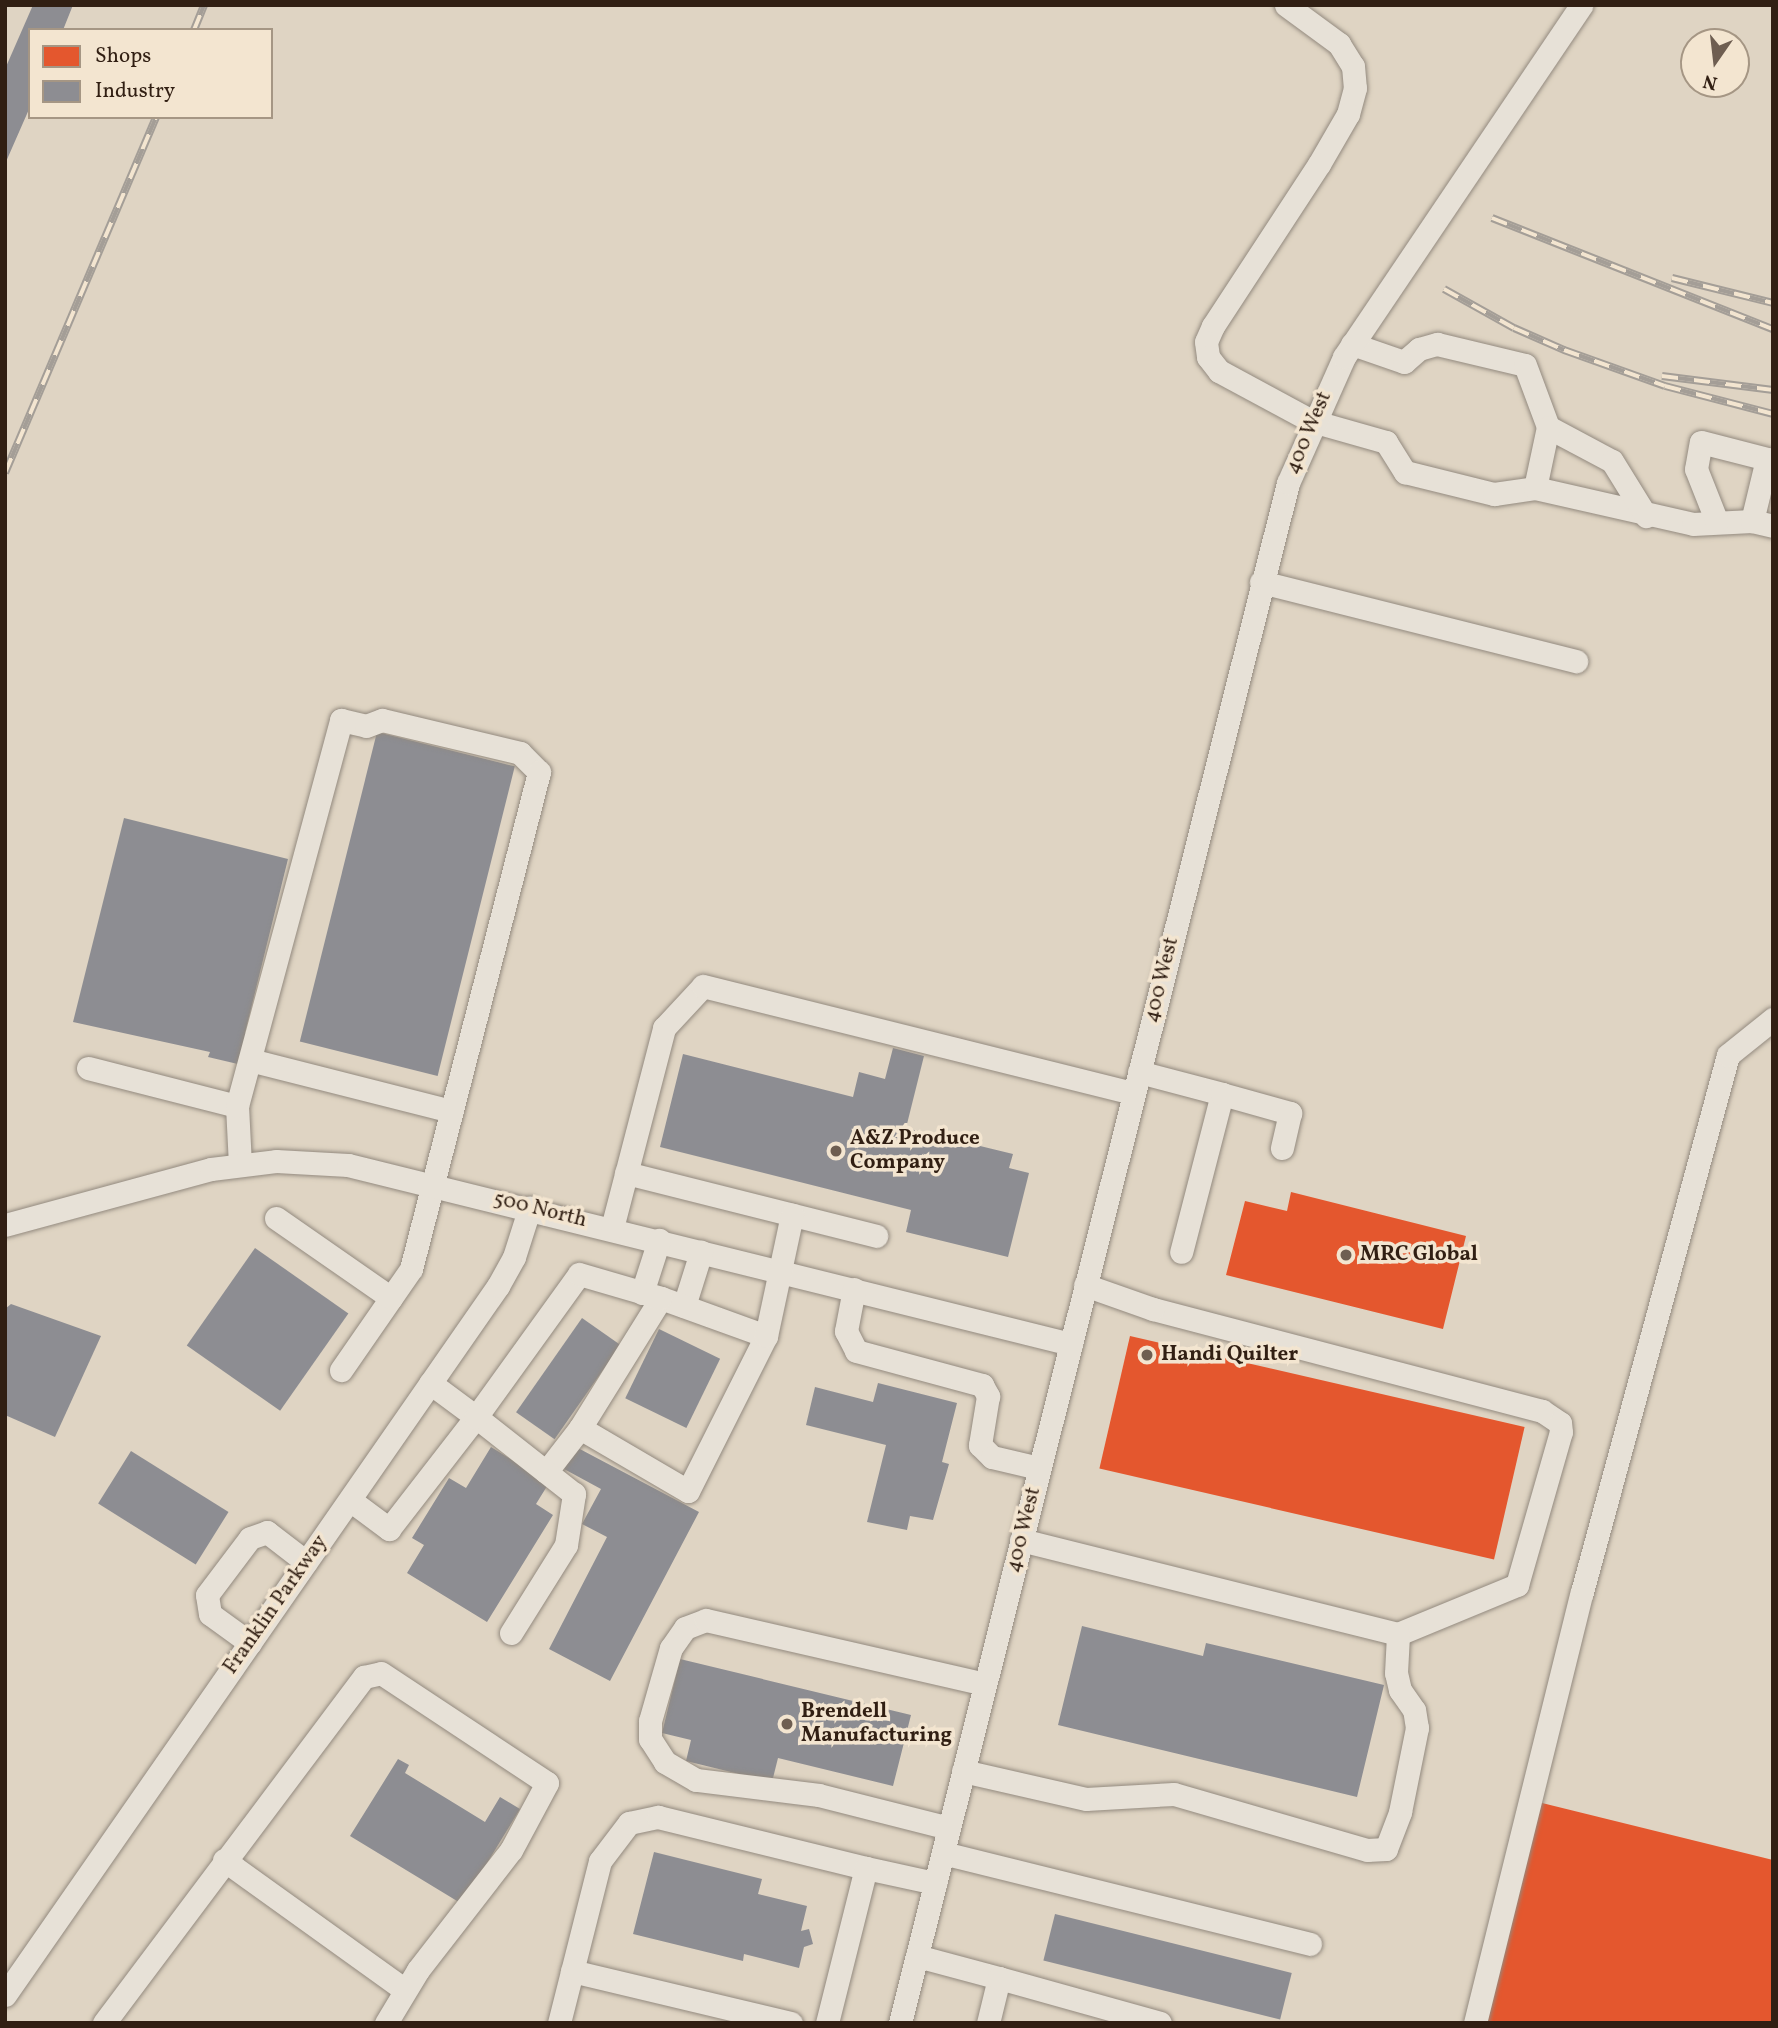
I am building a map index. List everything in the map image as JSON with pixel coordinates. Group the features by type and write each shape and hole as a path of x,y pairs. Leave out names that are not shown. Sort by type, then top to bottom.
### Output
{"street":[{"path":"1286,5 1339,44 1353,66 1355,88 1348,114 1319,164 1206,342 1208,357 1219,372 1312,421 1387,442 1405,472 1494,494 1535,488 1646,516 1693,524 1762,523 1767,459 1702,442 1696,468 1717,522"},
{"name":"400 West","path":"900,2023 1285,493 1312,421 1352,344 1581,5"},
{"path":"1352,344 1404,362 1419,349 1437,344 1525,365 1548,427 1535,488"},
{"path":"1548,427 1612,461 1646,516"},
{"path":"1261,582 1576,661"},
{"path":"240,1165 237,1106 341,720 366,726 382,720 520,753 539,772 411,1269 341,1370"},
{"path":"612,1228 664,1028 703,986 1136,1083 1222,1094 1290,1113 1282,1148"},
{"path":"1475,2023 1582,1592 1677,1230 1728,1055 1773,1019"},
{"path":"250,1060 452,1111"},
{"path":"88,1068 237,1106"},
{"path":"1181,1252 1222,1094"},
{"name":"500 North","path":"5,1225 188,1173 276,1161 348,1165 530,1207 1071,1344"},
{"path":"626,1174 876,1236"},
{"name":"Franklin Parkway","path":"5,1995 507,1270 530,1207"},
{"path":"580,1428 688,1491 766,1336 792,1215"},
{"path":"276,1218 391,1298"},
{"path":"546,1472 580,1428 652,1295 659,1240"},
{"path":"684,1306 701,1252"},
{"path":"349,1500 388,1529 476,1417 579,1274 652,1295 766,1336"},
{"path":"1021,1540 1398,1634 1517,1585 1560,1423 1542,1411 1153,1309 1085,1285"},
{"path":"854,1289 846,1331 856,1351 982,1385 988,1396 980,1445 992,1457 1039,1468"},
{"path":"430,1383 573,1494 566,1545 511,1633"},
{"path":"250,1643 210,1614 208,1595 250,1538 267,1532 306,1562"},
{"path":"949,1828 818,1795 696,1780 665,1762 650,1739 650,1721 671,1648 685,1628 706,1620 985,1684"},
{"path":"963,1771 1086,1799 1174,1794 1367,1850 1386,1849 1399,1812 1417,1728 1414,1710 1400,1690 1396,1673 1398,1634"},
{"path":"104,2023 364,1678 381,1673 547,1783 511,1850 405,1990 386,2023"},
{"path":"559,2023 600,1861 629,1823 658,1817 935,1883"},
{"path":"943,1853 1310,1944"},
{"path":"225,1860 405,1990"},
{"path":"827,2023 866,1868"},
{"path":"917,1956 1160,2023"},
{"path":"572,1971 791,2023"},
{"path":"988,2023 999,1978"}],"building: Shops":[{"name":"MRC Global","path":"1291,1192 1466,1236 1443,1329 1226,1275 1245,1201 1287,1211"},
{"path":"1130,1336 1525,1427 1494,1560 1099,1469"},
{"path":"1538,1802 1773,1860 1773,2023 1487,2023"}],"building: Industry":[{"path":"33,5 73,5 64,28 28,28 28,112 5,164 5,69"},
{"path":"377,732 515,766 438,1076 300,1042"},
{"path":"124,818 288,859 245,1033 250,1034 242,1065 208,1057 210,1052 73,1022"},
{"name":"A&Z Produce Company","path":"893,1048 924,1056 906,1128 1013,1154 1009,1168 1029,1173 1008,1257 906,1232 911,1210 660,1147 683,1054 853,1097 859,1072 885,1079"},
{"path":"255,1248 348,1313 280,1411 187,1345"},
{"path":"11,1304 101,1336 55,1437 5,1415 5,1309"},
{"path":"582,1318 621,1345 555,1439 516,1412"},
{"path":"659,1329 720,1359 686,1428 625,1398"},
{"path":"878,1383 957,1403 942,1462 949,1464 933,1520 910,1516 907,1530 867,1522 886,1445 806,1425 815,1387 873,1402"},
{"path":"491,1447 549,1483 536,1504 553,1515 487,1622 407,1573 424,1545 412,1538 449,1478 466,1488"},
{"path":"576,1447 699,1512 610,1681 549,1649 607,1537 582,1524 601,1489 564,1469"},
{"path":"131,1451 229,1512 196,1565 98,1504"},
{"path":"1082,1626 1203,1656 1206,1643 1384,1685 1357,1797 1058,1725"},
{"name":"Brendell Manufacturing","path":"680,1659 911,1715 893,1786 778,1758 772,1782 686,1761 691,1740 662,1733"},
{"path":"398,1759 409,1765 405,1773 485,1822 500,1797 520,1809 462,1904 350,1836"},
{"path":"654,1852 762,1879 758,1894 807,1906 801,1931 809,1929 813,1944 804,1947 799,1968 744,1954 743,1961 633,1934"},
{"path":"1055,1914 1292,1973 1280,2020 1043,1961"}],"railway":[{"path":"195,28 204,5"},
{"path":"5,473 155,119"},
{"path":"1492,218 1773,329"},
{"path":"1672,278 1773,303"},
{"path":"1444,289 1514,328 1564,350 1665,386 1773,414"},
{"path":"1662,376 1773,390"}],"place":[{"name":"A&Z Produce Company","path":"836,1151"},
{"name":"MRC Global","path":"1346,1255"},
{"name":"Handi Quilter","path":"1147,1355"},
{"name":"Brendell Manufacturing","path":"787,1724"}]}
